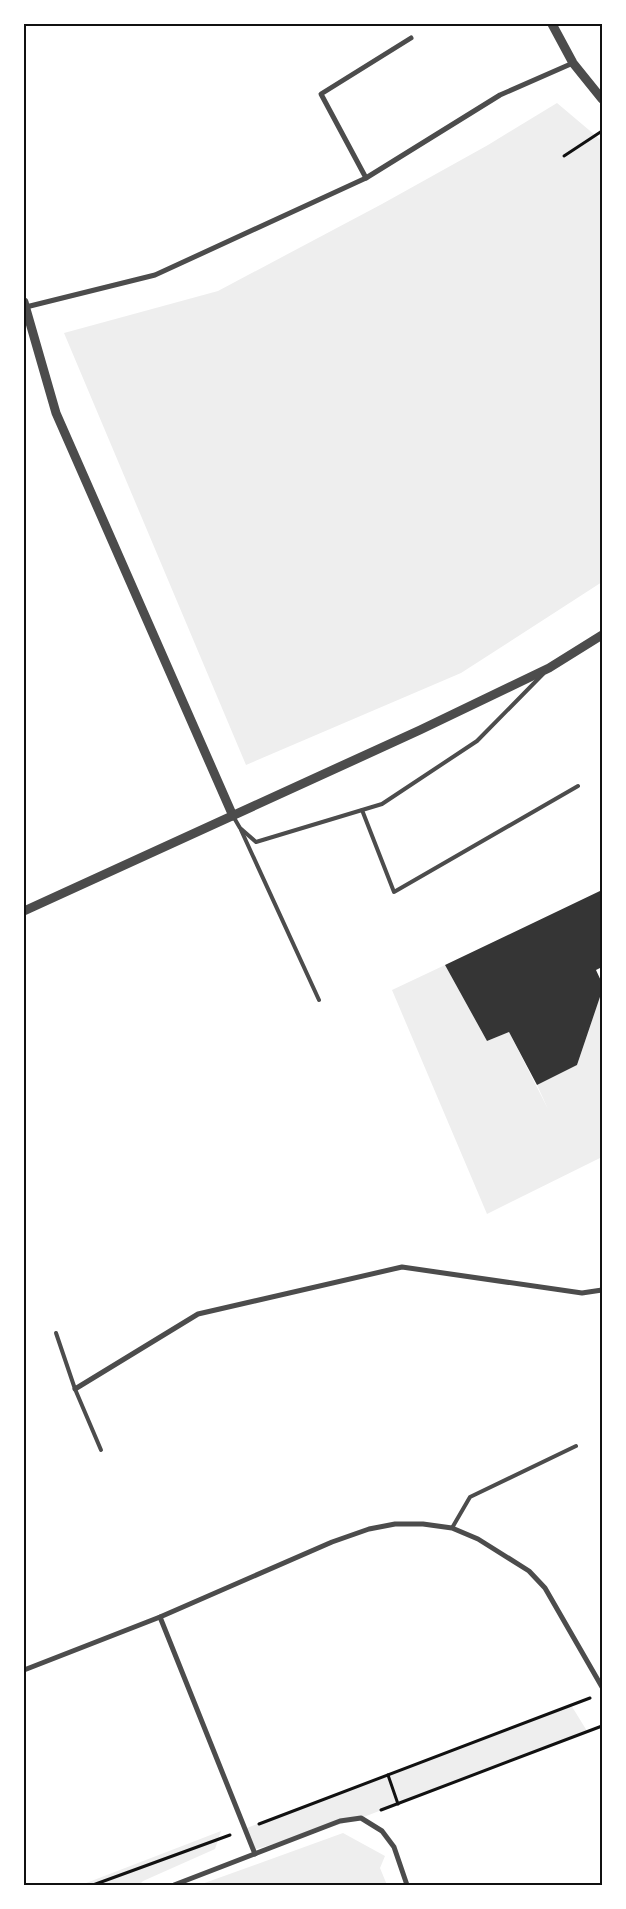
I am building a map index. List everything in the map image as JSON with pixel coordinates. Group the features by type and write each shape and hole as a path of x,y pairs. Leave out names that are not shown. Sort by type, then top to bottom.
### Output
{"street":[{"path":"552,24 573,63 602,99"},
{"path":"366,178 321,94 412,38"},
{"path":"233,816 56,413 25,305 155,275 366,178 500,95 573,63"},
{"path":"24,911 233,816 549,668 602,635"},
{"path":"75,1389 198,1314 402,1267 582,1293 602,1290"},
{"path":"24,1670 160,1617 332,1542 370,1529 395,1524 423,1524 452,1528 478,1539 528,1571 545,1588 602,1687"},
{"path":"160,1617 255,1854"},
{"path":"174,1885 340,1821 361,1818 382,1831 394,1847 407,1885"}],"lane":[{"path":"240,828 256,842 382,804 477,741 549,668"},
{"path":"362,810 394,892 578,786"},
{"path":"233,816 320,1000"},
{"path":"56,1333 75,1389 101,1450"},
{"path":"452,1528 470,1497 576,1446"}],"path":[{"path":"564,156 602,131"},
{"path":"93,1885 594,1697"},
{"path":"361,1818 602,1726"},
{"path":"388,1775 398,1804"}],"shaded area":[{"path":"557,103 602,141 602,582 461,673 246,765 64,333 218,291 382,204 488,145"},
{"path":"445,965 487,1041 509,1032 548,1109 537,1085 577,1065 602,991 602,1157 487,1214 392,990"},
{"path":"571,1705 587,1731 361,1818 253,1850 244,1829"},
{"path":"221,1831 215,1849 143,1881 139,1885 81,1885"},
{"path":"343,1833 385,1856 380,1868 387,1885 199,1885"}],"building":[{"path":"602,890 602,967 596,970 602,983 602,991 577,1065 537,1085 509,1032 487,1041 445,965"}]}
